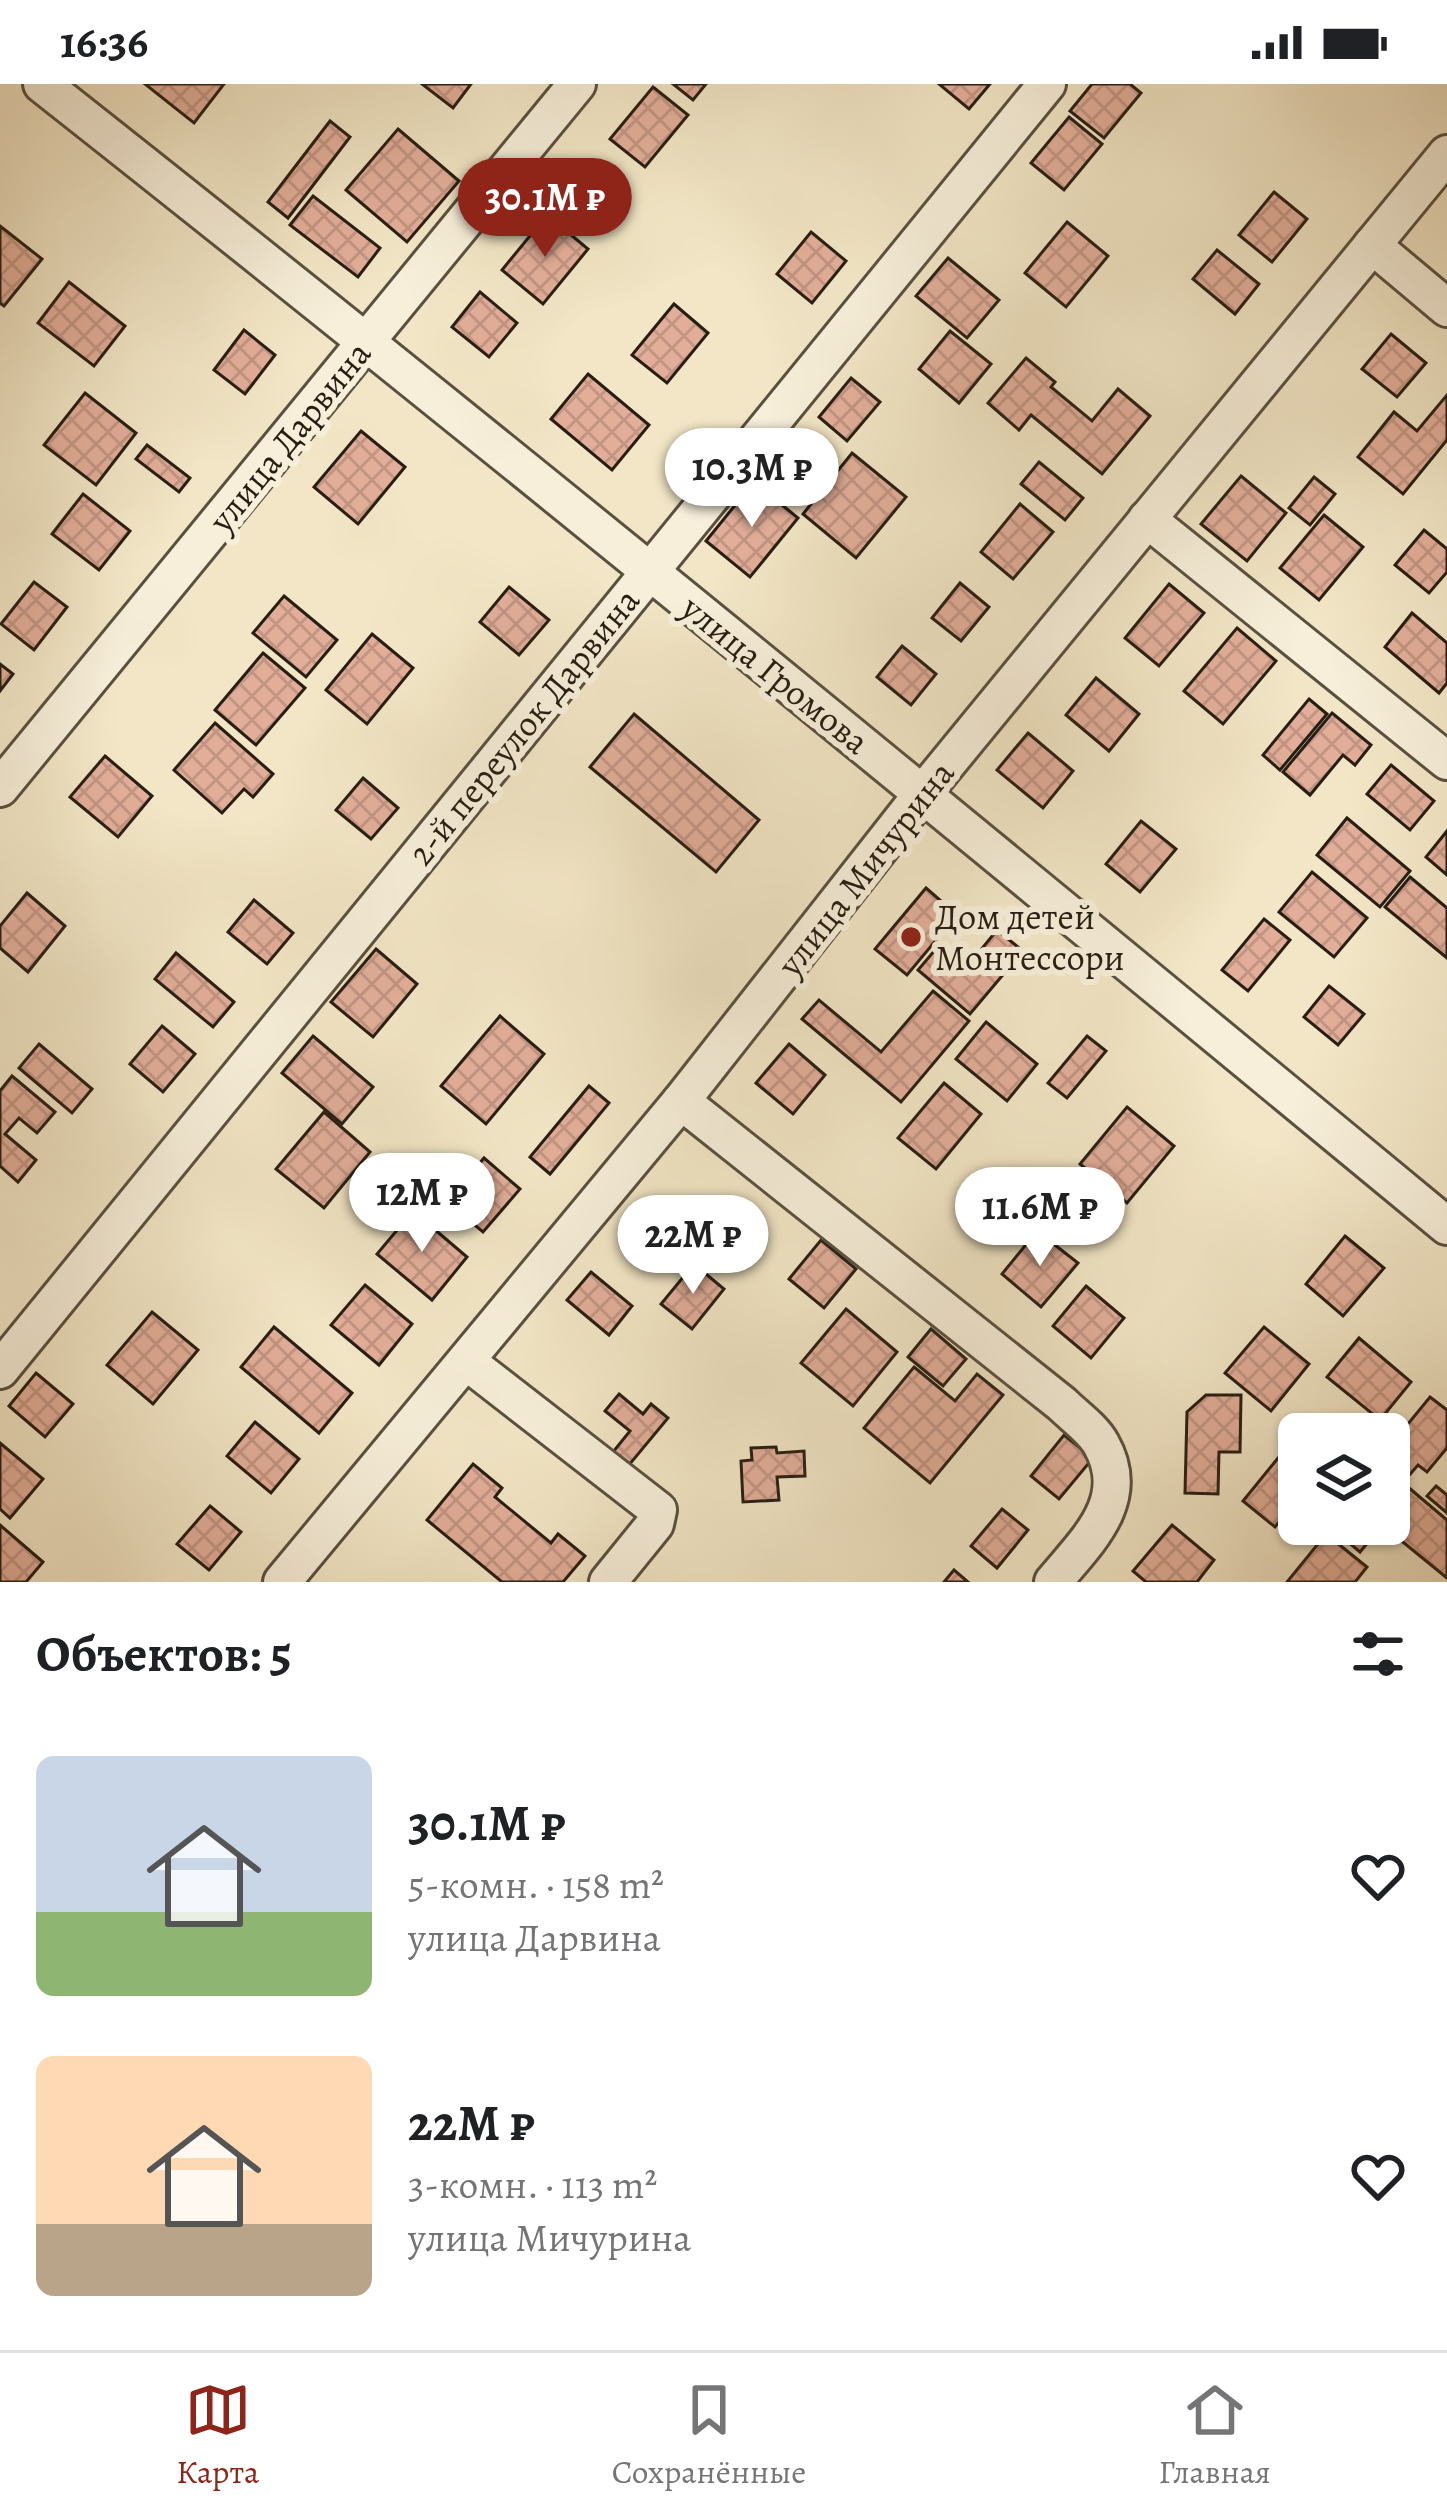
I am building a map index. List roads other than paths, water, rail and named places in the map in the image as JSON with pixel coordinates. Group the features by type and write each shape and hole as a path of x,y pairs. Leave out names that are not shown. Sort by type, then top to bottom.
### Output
{"street":[{"name":"улица Громова","path":"42,84 367,340 1447,1226"},
{"name":"улица Дарвина","path":"0,788 577,84"},
{"name":"2-й переулок Дарвина","path":"0,1370 1047,84"},
{"name":"улица Мичурина","path":"282,1582 681,1100 923,793 1447,154"},
{"path":"1372,245 1447,308"},
{"path":"1148,519 1447,761"},
{"path":"681,1100 1062,1404 1100,1440 1113,1472 1111,1501 1094,1532 1053,1582"},
{"path":"466,1361 658,1510 655,1524 608,1582"}],"place":[{"name":"Дом детей Монтессори","path":"911,937"}]}
